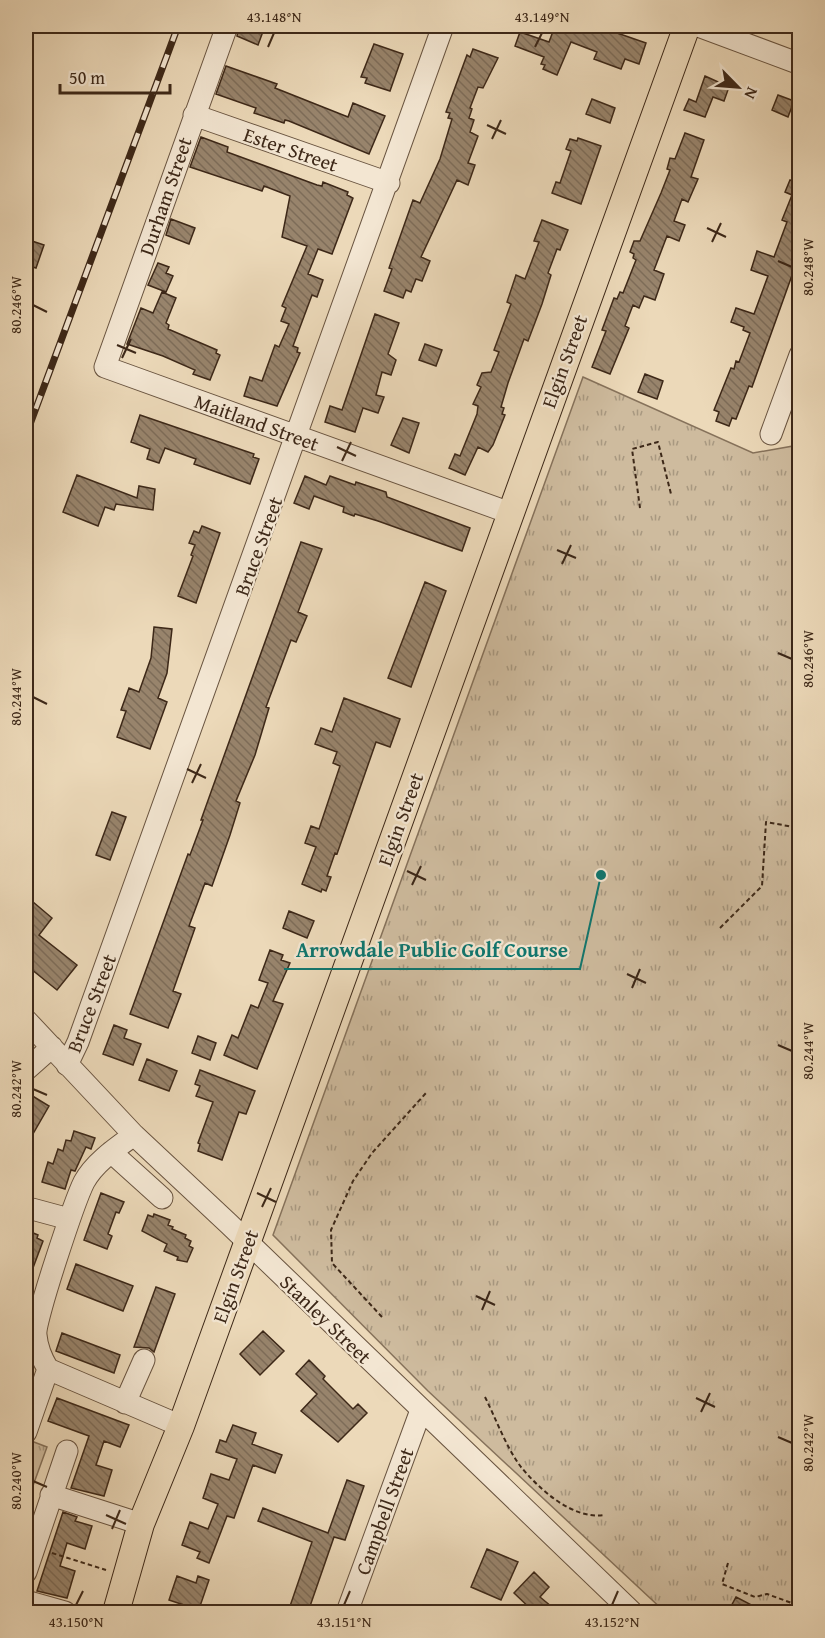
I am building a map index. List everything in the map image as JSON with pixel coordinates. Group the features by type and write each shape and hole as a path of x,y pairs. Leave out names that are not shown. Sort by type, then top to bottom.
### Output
{"main road":[{"name":"Elgin Street","path":"116,1612 141,1524 181,1426 687,26"}],"street":[{"name":"Durham Street","path":"105,367 227,26"},
{"name":"Bruce Street","path":"67,1065 78,1042 298,436 443,26"},
{"path":"698,26 800,64"},
{"name":"Ester Street","path":"194,115 388,183"},
{"path":"771,435 800,355"},
{"name":"Maitland Street","path":"105,367 510,513"},
{"name":"Stanley Street","path":"26,1020 134,1136 632,1612"},
{"path":"26,1070 52,1047"},
{"path":"134,1136 111,1152 85,1181 69,1219 35,1333 42,1359 48,1370 181,1426"},
{"path":"111,1152 162,1198"},
{"path":"32,1209 69,1219"},
{"path":"125,1403 144,1360"},
{"path":"26,1432 48,1370"},
{"name":"Campbell Street","path":"347,1612 421,1410"},
{"path":"26,1572 67,1451"},
{"path":"51,1495 141,1524"},
{"path":"26,1601 64,1612"}],"path":[{"path":"640,508 633,449 658,442 670,494"},
{"path":"720,928 762,886 766,822 800,831"},
{"path":"382,1317 332,1263 331,1230 353,1181 372,1153 426,1093"},
{"path":"485,1397 521,1466 574,1512 593,1517 605,1515"},
{"path":"34,1547 126,1576"},
{"path":"728,1563 722,1584 754,1597 767,1594 800,1606"}],"green space":[{"path":"583,377 753,453 799,445 799,1612 665,1612 428,1391 273,1235"},
{"path":"26,1439 47,1447 26,1505"}],"building":[{"path":"239,26 265,26 258,45 237,36"},
{"path":"555,26 597,26 646,43 639,64 625,59 621,69 594,59 597,52 571,42 557,75 543,69 545,65 541,64 544,57 515,46 520,32 549,42"},
{"path":"374,44 403,54 390,91 365,83 367,78 361,77"},
{"path":"473,49 498,58 483,88 478,87 470,108 472,109 469,118 474,120 470,132 478,136 468,163 475,165 468,185 457,180 421,257 430,261 422,281 416,279 411,292 406,290 403,298 384,291 392,269 389,268 413,200 420,203 440,159 452,119 448,118 450,113 446,112 467,55 470,57"},
{"path":"226,66 277,84 275,88 348,117 353,103 385,116 369,154 289,121 285,120 284,123 254,113 256,108 216,94"},
{"path":"705,76 729,87 724,101 713,97 705,117 684,110 689,99 696,102"},
{"path":"778,95 794,101 788,117 772,110"},
{"path":"592,99 615,108 610,123 586,114"},
{"path":"685,133 704,140 691,177 698,179 688,202 682,199 674,221 685,225 679,241 667,236 654,270 664,274 655,300 644,296 639,308 633,305 625,326 629,328 610,374 592,367 606,331 602,330 614,298 617,299 620,292 623,293 636,260 633,258 634,254 630,252 634,241 640,241 670,170 667,169 670,158 675,159"},
{"path":"201,137 228,147 227,152 317,185 322,186 323,182 348,192 347,195 353,198 332,254 318,249 308,274 323,280 317,297 312,295 293,346 298,348 297,352 300,353 277,406 244,396 250,377 262,381 275,345 279,347 289,324 281,321 286,308 282,306 307,246 282,237 290,196 264,186 262,191 190,167"},
{"path":"578,138 601,146 581,204 552,193 556,182 560,183 571,151 566,149 570,139 577,141"},
{"path":"800,177 800,253 752,387 749,386 736,419 732,418 729,426 716,421 719,412 714,410 731,368 734,369 736,361 739,362 750,333 743,330 744,327 731,322 736,308 754,314 768,276 751,270 757,251 774,257 787,222 782,220 792,195 785,192 790,180 796,182"},
{"path":"171,219 195,228 189,244 166,235"},
{"path":"542,220 568,230 560,250 557,249 548,273 551,275 542,304 528,341 524,339 508,383 501,407 504,408 502,414 505,415 493,445 488,452 478,447 465,475 449,468 455,454 460,456 477,414 478,406 473,404 481,387 477,385 482,373 491,372 499,352 494,350 511,304 507,302 516,275 525,279 539,242 534,241"},
{"path":"26,239 44,245 36,268 26,265"},
{"path":"158,263 169,267 166,273 173,276 166,292 148,285"},
{"path":"162,292 176,298 166,323 169,325 168,329 217,350 216,353 220,355 210,380 193,374 195,370 163,356 127,344 141,308 153,313"},
{"path":"375,314 399,323 388,354 396,360 391,375 382,372 376,395 384,397 378,413 363,408 355,432 325,422 330,406 342,410"},
{"path":"425,344 442,350 436,366 419,360"},
{"path":"645,374 663,381 657,399 638,392"},
{"path":"140,415 254,454 253,457 259,459 250,484 194,464 196,459 165,448 159,463 147,459 150,449 131,442"},
{"path":"403,418 419,423 409,453 391,445"},
{"path":"77,475 137,498 139,486 155,489 153,510 116,504 114,510 105,507 98,526 63,512"},
{"path":"305,476 326,485 330,476 355,485 356,482 386,492 387,497 470,528 462,551 378,521 343,512 344,507 314,496 309,509 294,503"},
{"path":"202,526 220,533 196,603 178,596 193,556 191,555 195,545 189,543 194,531 199,533"},
{"path":"301,542 322,549 298,612 307,616 296,642 291,640 266,707 269,708 255,755 236,801 240,803 212,886 205,883 189,926 195,928 173,991 181,994 168,1028 130,1014 188,854 190,855 203,820 201,820"},
{"path":"425,582 446,591 411,687 388,678"},
{"path":"154,627 172,629 167,673 158,698 167,702 150,749 117,737 126,711 121,710 129,688 139,692 151,658"},
{"path":"344,698 400,719 390,747 376,742 337,854 335,853 327,876 331,877 326,891 322,889 321,892 302,884 316,847 305,843 311,826 319,829 340,766 333,763 337,752 315,744 321,728 332,732"},
{"path":"112,812 126,817 110,860 96,855"},
{"path":"26,896 52,918 39,935 77,965 57,990 26,965"},
{"path":"289,911 314,921 307,938 283,928"},
{"path":"270,950 283,955 281,960 290,963 273,1001 283,1004 257,1069 224,1055 232,1035 238,1038 251,1005 258,1008 268,983 259,980"},
{"path":"114,1025 127,1030 124,1038 141,1044 133,1065 103,1054"},
{"path":"198,1036 216,1043 210,1060 192,1053"},
{"path":"147,1059 177,1071 169,1091 139,1080"},
{"path":"200,1070 255,1091 246,1114 239,1112 222,1160 198,1151 200,1144 198,1143 213,1102 196,1096 200,1086 195,1084"},
{"path":"26,1092 49,1106 26,1146"},
{"path":"74,1131 95,1138 91,1149 86,1147 75,1171 71,1170 65,1189 42,1182 48,1162 53,1164 58,1149 63,1151 66,1140 71,1141"},
{"path":"101,1193 124,1202 119,1213 116,1212 108,1234 112,1236 107,1249 84,1240"},
{"path":"154,1214 170,1220 168,1225 173,1227 172,1229 186,1235 185,1238 191,1241 189,1246 193,1248 187,1262 177,1260 178,1257 164,1251 167,1244 142,1231 148,1215 153,1217"},
{"path":"26,1230 38,1235 37,1238 43,1241 27,1284"},
{"path":"76,1264 133,1286 123,1311 67,1289"},
{"path":"156,1287 175,1294 154,1352 149,1348 134,1347"},
{"path":"263,1331 284,1351 260,1375 240,1354"},
{"path":"62,1333 120,1355 114,1373 56,1351"},
{"path":"309,1360 325,1376 323,1379 353,1409 358,1404 367,1413 338,1442 301,1411 317,1394 296,1374"},
{"path":"57,1398 129,1425 120,1447 104,1441 96,1465 112,1470 104,1496 71,1488 89,1436 48,1421"},
{"path":"233,1425 256,1433 252,1444 282,1455 275,1473 253,1465 234,1518 227,1516 209,1563 197,1558 200,1552 182,1545 190,1522 208,1529 218,1504 203,1498 211,1474 229,1480 237,1459 216,1452 220,1440 226,1442"},
{"path":"347,1480 364,1486 345,1540 334,1537 308,1612 288,1612 312,1542 258,1521 263,1508 328,1533"},
{"path":"63,1512 77,1517 75,1521 92,1526 85,1549 67,1543 60,1566 75,1571 67,1598 37,1591"},
{"path":"487,1549 518,1562 501,1600 471,1587"},
{"path":"534,1572 549,1587 540,1597 558,1612 534,1612 514,1593"},
{"path":"177,1576 196,1583 198,1576 209,1580 198,1612 184,1612 187,1606 169,1600"},
{"path":"736,1597 765,1612 728,1612"}],"railway":[{"path":"26,435 178,26"}],"place":[{"name":"Arrowdale Public Golf Course","path":"601,875"}]}
